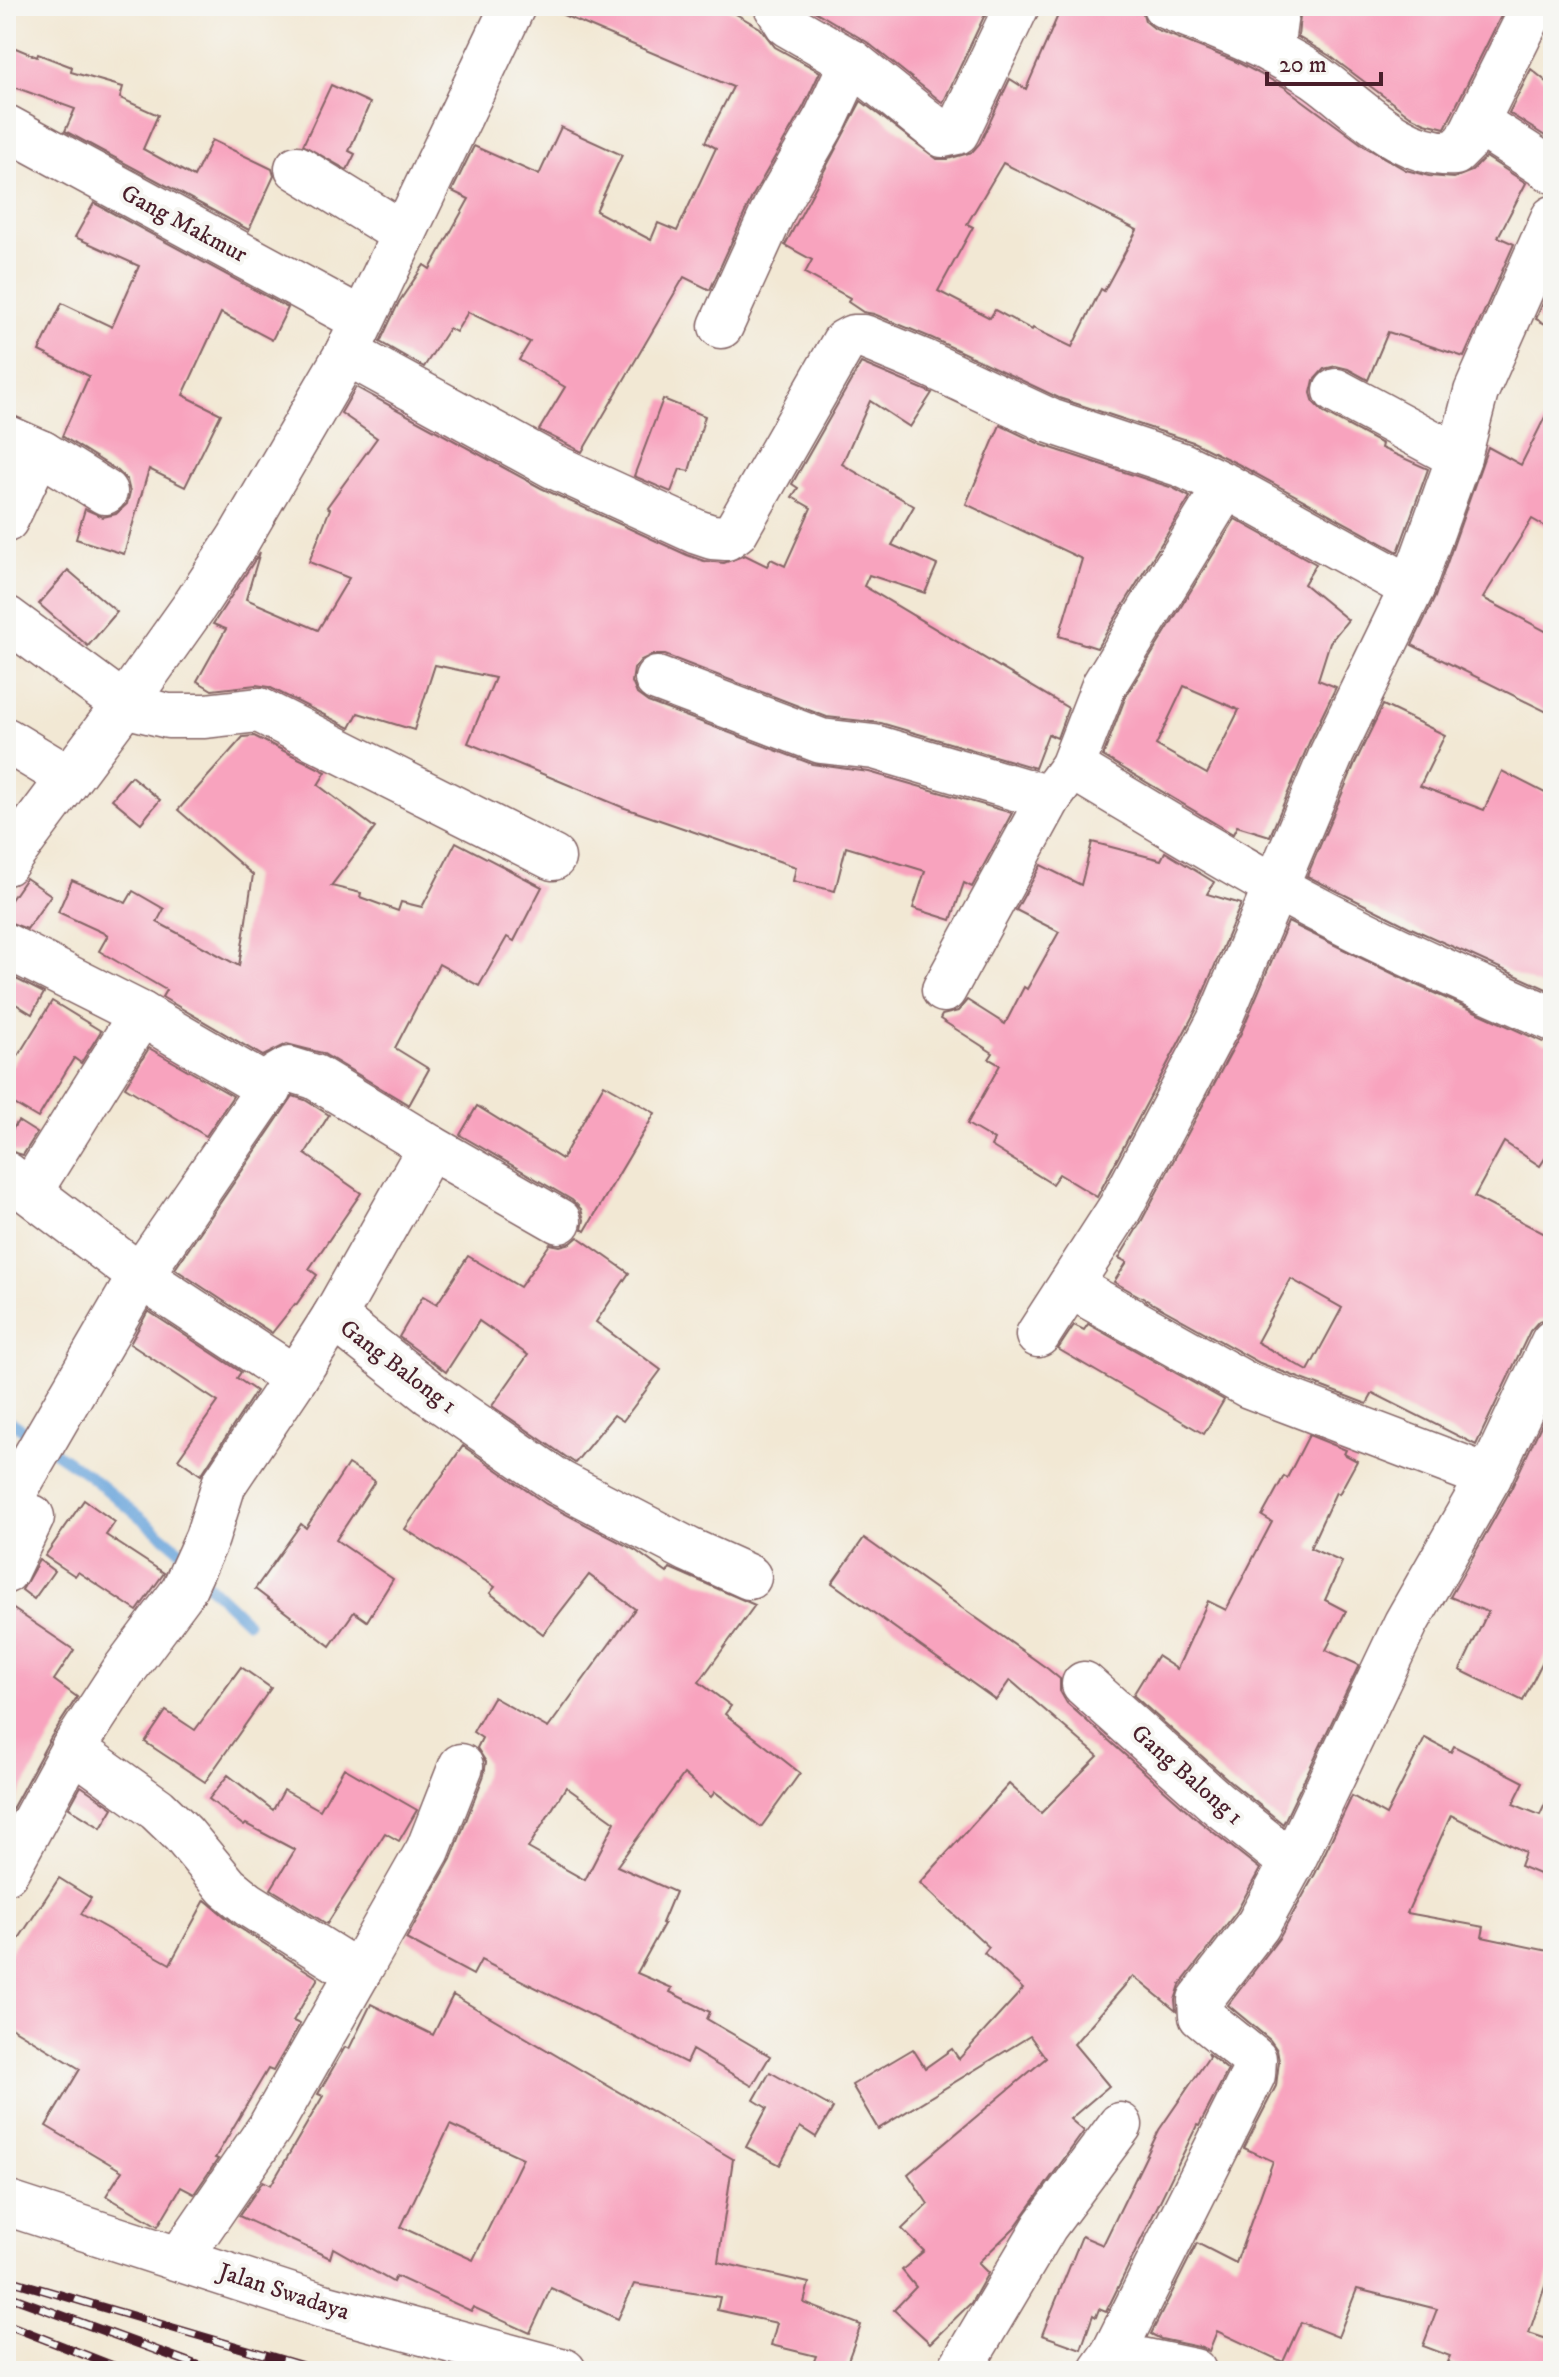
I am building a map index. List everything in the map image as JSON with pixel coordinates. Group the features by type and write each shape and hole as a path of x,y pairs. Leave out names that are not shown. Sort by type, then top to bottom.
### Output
{"street":[{"path":"14,837 69,778 124,705 238,540 354,337 513,6"},
{"path":"776,6 788,25 852,62 943,135 957,132 1017,6"},
{"path":"1165,6 1271,51 1316,77 1358,111 1410,145 1441,154 1455,153 1467,141 1528,18 1537,6"},
{"path":"1271,51 1277,6"},
{"path":"721,326 775,207 826,118 852,62"},
{"path":"1477,122 1553,171"},
{"name":"Gang Makmur","path":"6,127 354,337 553,466 712,537 726,538 736,531 844,342 853,337 864,337 922,361 1050,421 1182,465 1226,486"},
{"path":"297,168 404,234"},
{"path":"1038,1335 1120,1208 1219,1021 1332,753 1412,588 1459,457 1476,392 1553,218"},
{"path":"1336,391 1459,457"},
{"path":"24,445 105,492"},
{"path":"6,520 34,462 24,445"},
{"path":"944,990 1061,783 1104,685 1226,486 1412,588"},
{"path":"6,618 124,705 168,716 205,716 259,710 553,858"},
{"path":"657,679 821,741 874,747 1061,783 1465,982 1553,1019"},
{"path":"6,740 69,778"},
{"path":"6,946 141,1014 270,1089"},
{"path":"141,1014 18,1182 140,1276 295,1378"},
{"path":"6,1571 35,1471 140,1276 277,1076 289,1069 315,1077 559,1221"},
{"path":"334,1317 430,1147"},
{"path":"1070,1286 1249,1386 1489,1477"},
{"name":"Gang Balong 1","path":"6,1872 73,1749 125,1669 183,1591 207,1538 224,1484 334,1317 431,1394 560,1483 689,1550 749,1577"},
{"path":"1194,2371 1107,2362 1253,2075 1254,2059 1201,2016 1200,2000 1258,1925 1292,1863 1406,1623 1489,1477 1549,1359"},
{"name":"Gang Balong 1","path":"1084,1684 1216,1802 1292,1863"},
{"path":"73,1749 157,1809 190,1842 219,1879 248,1904 358,1973"},
{"path":"180,2258 278,2115 428,1850 461,1766"},
{"path":"959,2371 1045,2226 1120,2125"},
{"name":"Jalan Swadaya","path":"6,2203 323,2306 564,2371"}],"building":[{"path":"542,6 722,6 760,28 775,47 820,72 752,197 710,290 684,277 582,452 539,430 565,387 519,360 530,342 468,312 456,332 449,328 424,367 380,342 399,302 424,265 430,269 469,199 452,191 474,146 539,175 561,127 622,155 596,211 651,240 658,223 677,231 716,148 705,142 733,87"},
{"path":"806,6 989,6 943,103 867,42"},
{"path":"1062,6 1141,6 1145,21 1155,29 1237,62 1283,86 1367,148 1406,170 1454,178 1472,171 1486,157 1526,183 1498,237 1514,244 1464,357 1388,332 1368,380 1336,366 1324,369 1314,380 1311,393 1314,403 1324,413 1382,444 1381,448 1428,469 1398,552 1193,442 1059,398 932,338 863,312 848,302 850,298 805,273 812,260 785,245 861,101 937,159 948,159 972,152 980,143 1010,79 1026,89","holes":["1003,163 1137,230 1104,291 1101,289 1072,347 995,310 990,318 938,291 973,227 967,224"]},
{"path":"1301,6 1506,6 1445,128 1410,116 1330,56 1298,37"},
{"path":"6,44 72,67 71,72 123,87 120,98 158,115 143,149 194,177 212,140 272,169 274,176 249,230 65,131 75,109 6,84"},
{"path":"1531,69 1553,87 1553,141 1509,113"},
{"path":"331,85 370,103 349,151 355,154 347,170 303,145"},
{"path":"94,203 288,308 272,340 221,313 183,395 221,414 185,487 149,469 124,554 76,539 85,509 103,517 116,514 127,504 130,492 127,480 118,471 62,436 89,376 39,351 62,303 112,327 139,266 75,237"},
{"path":"1553,280 1553,328 1536,319"},
{"path":"861,363 932,393 910,427 870,401 842,464 914,506 892,545 937,565 925,593 869,575 864,586 1068,708 1057,738 1048,734 1035,768 881,723 827,717 665,655 652,655 641,660 634,669 632,682 637,694 648,702 812,764 869,772 1012,813 972,887 964,883 951,920 913,908 925,871 846,847 835,891 793,881 796,867 622,807 468,743 495,678 435,665 414,730 358,713 350,728 269,687 256,685 212,690 197,681 226,629 213,624 260,552 246,599 318,630 349,578 309,562 330,509 327,507 377,438 341,413 356,387 541,488 687,555 724,563 745,555 767,566 771,559 785,566 811,508 792,497 798,488 792,484"},
{"path":"663,399 705,416 689,471 680,469 671,492 634,476"},
{"path":"1553,401 1553,531 1532,519 1483,598 1553,635 1553,715 1412,645 1435,597 1488,447 1521,465"},
{"path":"1000,425 1042,445 1173,488 1190,497 1097,648 1059,636 1082,559 966,504"},
{"path":"1235,519 1316,564 1304,584 1348,620 1330,642 1318,680 1336,687 1270,836 1237,826 1233,834 1103,756 1126,696","holes":["1184,686 1239,710 1207,774 1156,745"]},
{"path":"68,570 117,612 88,646 39,604"},
{"path":"1383,705 1445,735 1420,786 1484,810 1502,771 1553,797 1553,992 1409,927 1307,876"},
{"path":"254,736 326,772 318,785 375,828 331,886 361,893 360,897 398,911 401,902 422,907 456,842 542,887 514,941 507,937 479,986 439,964 395,1048 429,1069 409,1105 322,1053 287,1044 263,1056 162,997 166,990 99,951 108,935 58,912 72,880 126,903 133,891 164,909 157,922 239,966 253,875 178,810 243,737"},
{"path":"131,776 160,800 141,823 112,799"},
{"path":"1092,842 1161,860 1165,852 1214,882 1207,894 1241,904 1196,1010 1097,1197 1059,1174 1052,1184 991,1146 994,1140 967,1124 1000,1065 989,1059 993,1053 940,1019 942,1015 958,1011 967,1000 1005,1024 1059,932 1016,910 1041,865 1081,885"},
{"path":"26,878 51,895 27,929 6,921 6,907"},
{"path":"1288,922 1414,984 1553,1044 1553,1146 1540,1166 1504,1142 1474,1197 1553,1238 1553,1317 1539,1321 1530,1331 1476,1445 1373,1393 1367,1404 1260,1363 1114,1282 1127,1262 1119,1258 1241,1033","holes":["1291,1279 1342,1308 1308,1371 1257,1342"]},
{"path":"6,974 44,993 32,1014 6,998"},
{"path":"52,1001 101,1031 81,1063 74,1058 38,1118 6,1099 6,1075"},
{"path":"149,1048 233,1096 206,1136 125,1087"},
{"path":"604,1084 655,1113 585,1231 582,1229 584,1220 581,1209 572,1200 460,1135 477,1106 562,1159"},
{"path":"293,1096 329,1115 305,1154 361,1193 309,1269 317,1275 272,1333 175,1269"},
{"path":"18,1121 37,1133 23,1155 6,1150 6,1139"},
{"path":"578,1237 629,1273 596,1322 661,1370 623,1421 614,1415 575,1463 492,1406 528,1355 479,1321 446,1372 399,1337 423,1296 437,1304 468,1256 520,1287 550,1244 560,1246"},
{"path":"148,1311 241,1372 237,1378 256,1391 201,1475 178,1459 218,1402 130,1344"},
{"path":"1088,1324 1224,1400 1204,1434 1058,1349 1074,1325 1084,1330"},
{"path":"1553,1400 1553,1641 1523,1701 1460,1670 1488,1612 1450,1597 1511,1489"},
{"path":"1309,1435 1346,1450 1344,1454 1357,1461 1339,1494 1336,1492 1310,1548 1342,1562 1325,1600 1346,1611 1326,1650 1359,1665 1283,1824 1133,1695 1157,1656 1177,1669 1208,1601 1226,1610 1272,1522 1262,1516 1284,1476 1287,1478"},
{"path":"463,1446 546,1504 635,1550 667,1573 670,1568 755,1605 699,1682 731,1706 725,1714 800,1773 761,1827 715,1792 711,1797 684,1774 617,1866 675,1892 664,1924 637,1973 672,1988 670,1992 710,2012 707,2019 770,2056 752,2086 692,2050 686,2063 481,1960 473,1975 406,1939 451,1859 484,1775 486,1762 477,1748 482,1738 473,1732 493,1697 548,1728 635,1609 589,1575 543,1634 490,1593 495,1587 405,1529","holes":["566,1787 615,1822 585,1880 528,1848"]},
{"path":"348,1464 375,1481 336,1540 393,1579 367,1621 354,1612 330,1646 255,1589 301,1524 306,1528"},
{"path":"84,1500 115,1522 106,1535 164,1573 137,1611 78,1572 75,1576 45,1556"},
{"path":"864,1538 1060,1679 1060,1691 1067,1703 1199,1821 1260,1869 1237,1911 1180,1985 1175,2000 1176,2011 1133,1976 1074,2044 1109,2086 1070,2119 1084,2131 1015,2227 978,2263 988,2273 971,2303 930,2343 894,2310 916,2287 902,2270 924,2251 902,2229 928,2204 908,2174 1046,2058 1030,2036 878,2129 852,2085 913,2049 925,2068 952,2049 959,2059 1023,1989 984,1953 989,1947 920,1883 1009,1784 1041,1813 1098,1756 1010,1680 996,1700 832,1583"},
{"path":"39,1560 54,1571 34,1599 22,1590"},
{"path":"6,1604 74,1650 54,1680 77,1697 51,1737 6,1820"},
{"path":"241,1667 271,1688 205,1782 145,1742 166,1711 195,1730"},
{"path":"1425,1738 1451,1752 1454,1746 1524,1782 1513,1804 1540,1815 1553,1787 1553,1880 1520,1866 1525,1852 1451,1815 1407,1913 1484,1927 1482,1937 1553,1952 1553,2263 1529,2333 1553,2341 1553,2371 1470,2371 1447,2362 1450,2356 1423,2346 1437,2309 1357,2289 1338,2337 1301,2322 1283,2362 1217,2331 1209,2351 1161,2339 1151,2334 1197,2243 1236,2263 1273,2161 1244,2148 1276,2086 1277,2050 1270,2040 1228,2005 1280,1937 1315,1874 1352,1796 1386,1815"},
{"path":"344,1768 417,1810 399,1841 385,1833 327,1924 271,1889 295,1850 246,1824 244,1826 209,1799 228,1775 273,1810 284,1790 320,1810"},
{"path":"81,1786 113,1808 101,1828 69,1808"},
{"path":"59,1878 91,1898 81,1914 170,1964 205,1900 235,1925 318,1978 293,2021 300,2024 273,2071 268,2069 215,2158 218,2159 194,2194 181,2187 158,2226 106,2196 122,2171 46,2126 80,2069 6,2024 6,1958"},
{"path":"453,1995 733,2159 718,2262 809,2283 804,2303 861,2325 844,2371 810,2371 816,2356 771,2345 777,2323 717,2310 720,2297 634,2284 618,2319 551,2288 530,2333 473,2307 471,2311 396,2276 393,2282 333,2248 330,2258 239,2216 263,2181 271,2185 323,2096 318,2094 345,2047 349,2049 371,2004 433,2035","holes":["450,2125 523,2158 473,2260 401,2227"]},
{"path":"1207,2053 1228,2070 1197,2125 1106,2312 1099,2309 1096,2317 1093,2315 1081,2349 1042,2335 1082,2236 1103,2245 1159,2130 1209,2057"},
{"path":"770,2072 833,2108 816,2137 800,2127 780,2165 746,2147 767,2108 754,2100"}],"waterway":[{"path":"6,1418 36,1439"},
{"path":"50,1449 87,1474 186,1558"},
{"path":"201,1578 247,1622"}],"railway":[{"path":"6,2279 320,2371"},
{"path":"6,2295 213,2371"},
{"path":"6,2324 126,2371"}]}
